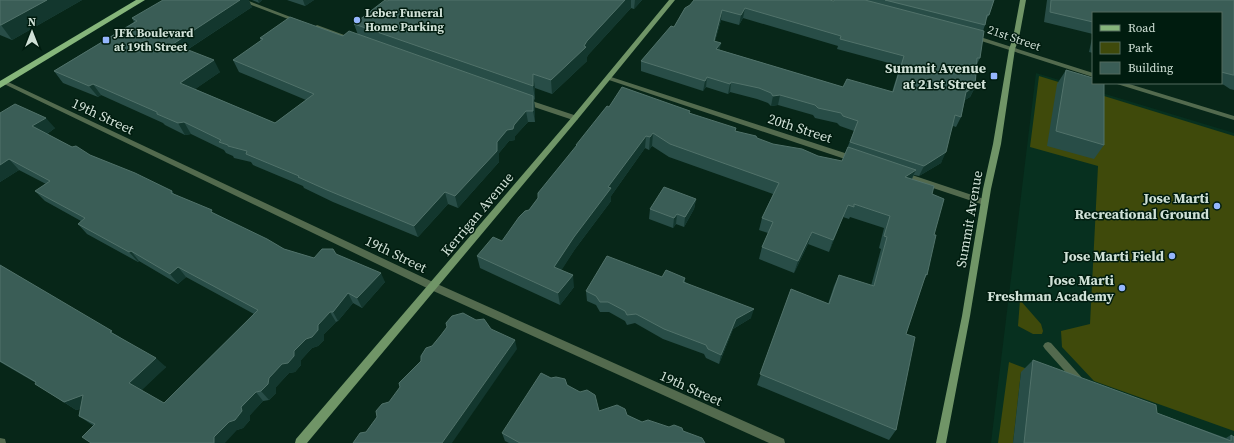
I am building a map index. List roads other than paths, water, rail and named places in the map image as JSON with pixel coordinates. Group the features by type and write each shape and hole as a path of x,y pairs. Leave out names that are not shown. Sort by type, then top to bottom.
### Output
{"main road":[{"path":"2,83 141,0"}],"street":[{"path":"241,0 360,42"},
{"name":"Kerrigan Avenue","path":"300,443 575,118 672,0"},
{"name":"Summit Avenue","path":"941,443 966,316 984,202 997,144 1012,49 1016,38 1023,0"},
{"name":"21st Street","path":"971,36 1092,75"},
{"name":"20th Street","path":"608,78 864,162"},
{"name":"19th Street","path":"2,83 432,286 780,443"},
{"path":"1122,84 1234,118"},
{"path":"520,100 575,118"},
{"path":"894,172 984,202"},
{"path":"1048,346 1084,386 1091,389"}],"place":[{"name":"Leber Funeral Home Parking","path":"357,20"},
{"name":"JFK Boulevard at 19th Street","path":"106,40"},
{"name":"Summit Avenue at 21st Street","path":"994,76"},
{"name":"Jose Marti Recreational Ground","path":"1217,206"},
{"name":"Jose Marti Field","path":"1172,256"},
{"name":"Jose Marti Freshman Academy","path":"1122,288"}]}
